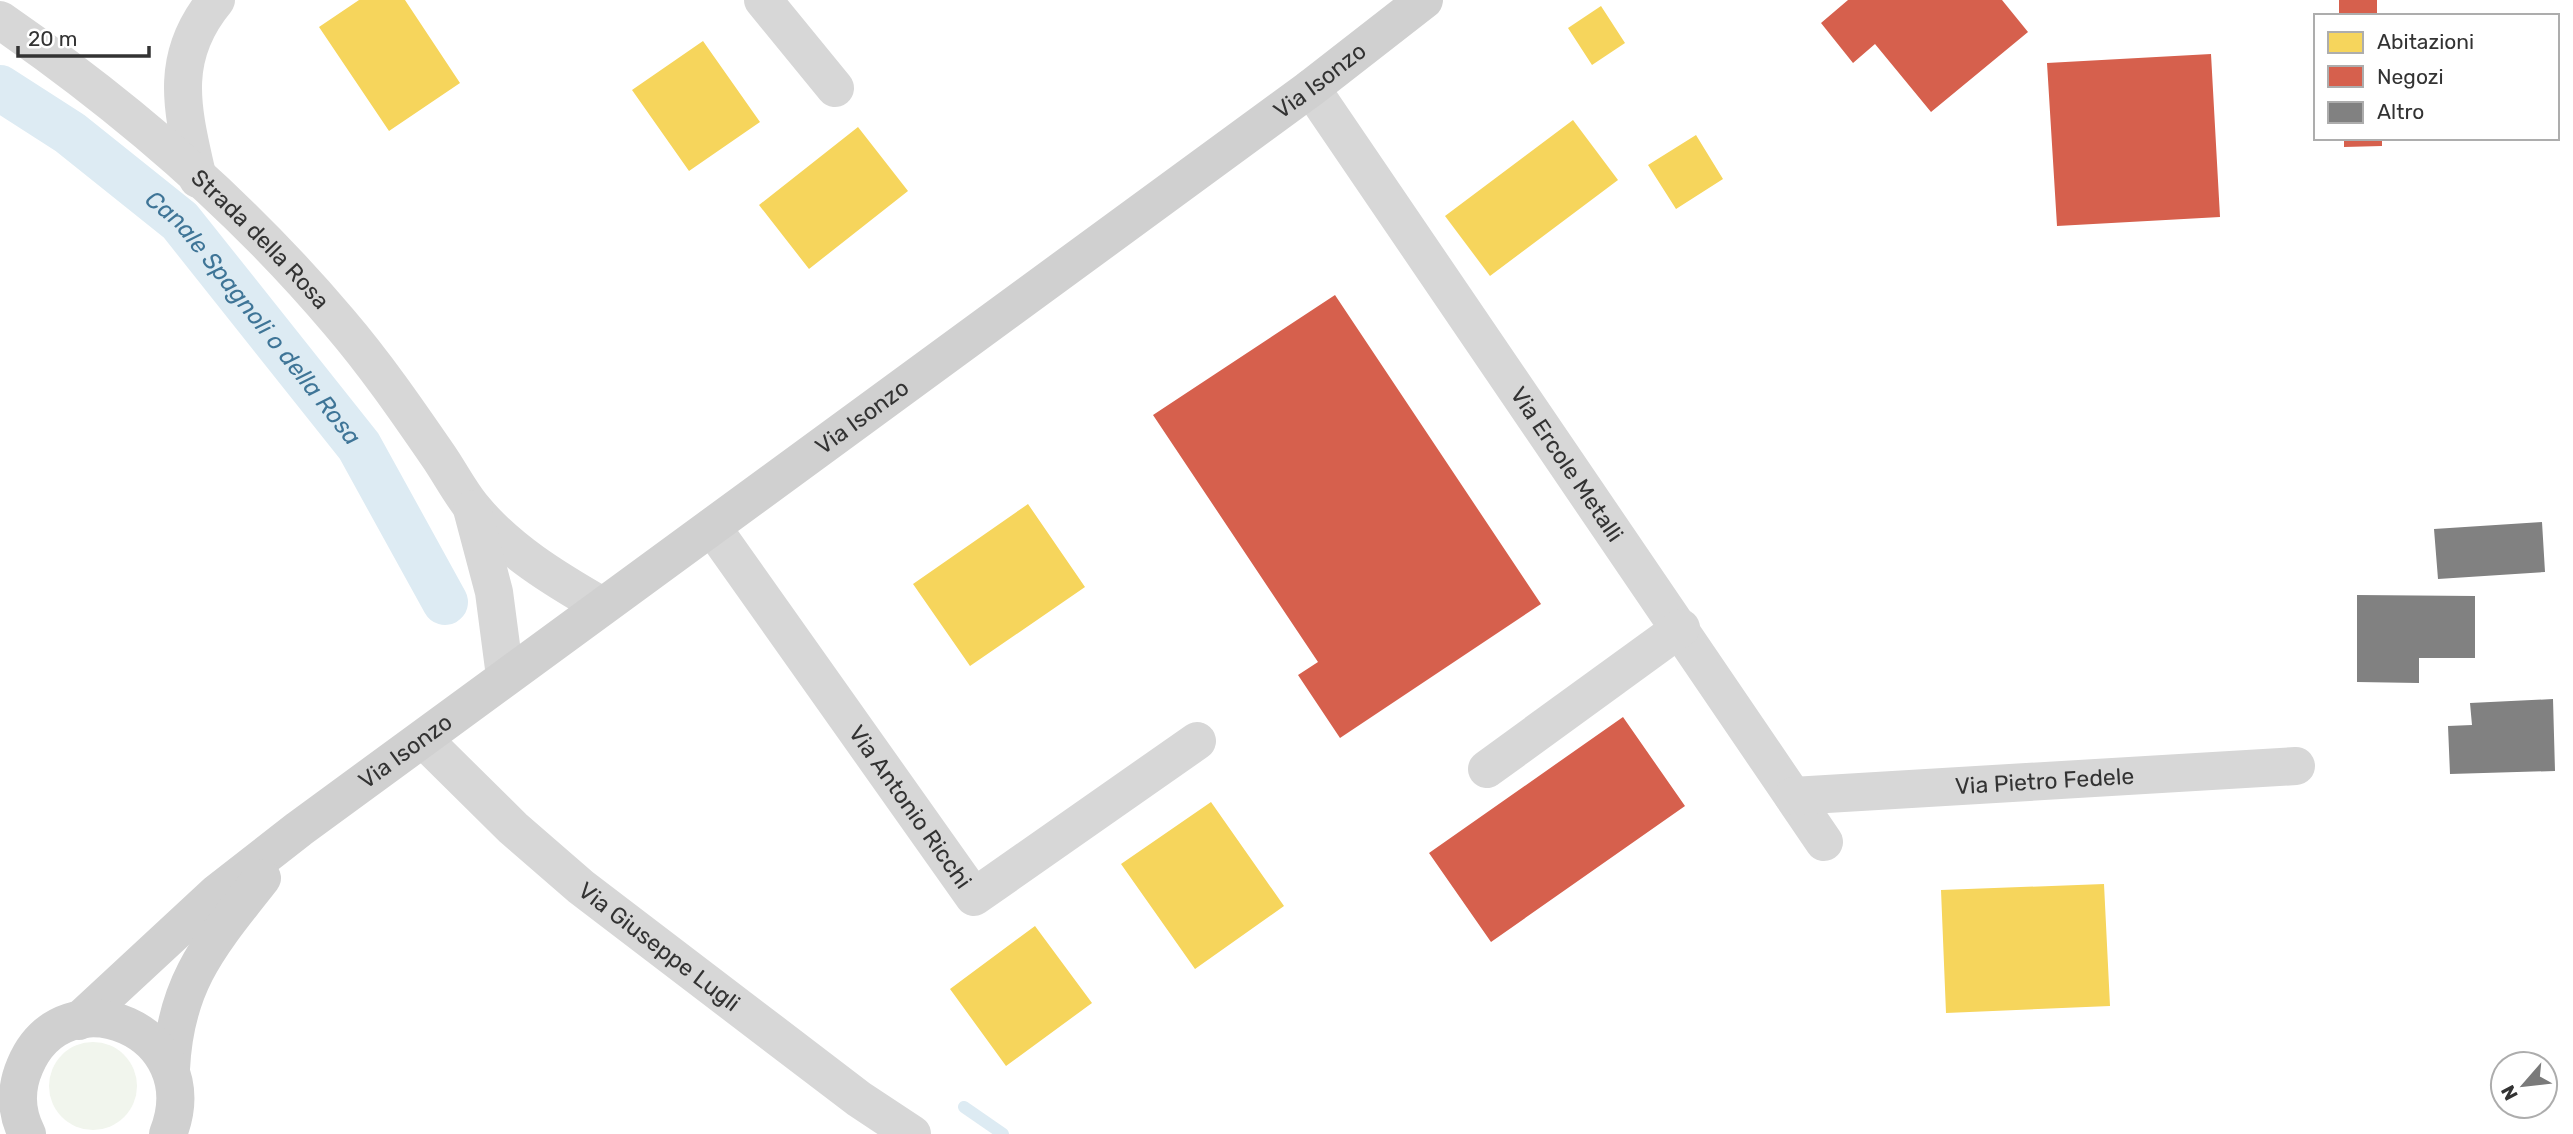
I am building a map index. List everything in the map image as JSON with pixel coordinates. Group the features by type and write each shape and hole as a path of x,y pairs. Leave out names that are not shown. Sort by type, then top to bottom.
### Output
{"main road":[{"name":"Via Isonzo","path":"79,1021 217,893 299,829 1311,88 1423,0"},
{"name":"Via Isonzo","path":"174,1128 176,1091 171,1069 173,1034 189,982 218,932 299,829"},
{"name":"Via Isonzo","path":"27,1134 17,1102 19,1079 14,1068 44,1038 66,1024 91,1018 116,1020 139,1030 158,1046 171,1069"}],"street":[{"path":"198,179 185,117 182,75 194,32 216,0"},
{"path":"763,0 835,88"},
{"name":"Strada della Rosa","path":"0,20 95,90 198,179 293,270 339,321 415,421 471,507 533,564 602,607"},
{"name":"Via Ercole Metalli","path":"1311,88 1681,628 1824,842"},
{"name":"Strada della Rosa","path":"471,507 494,592 505,676"},
{"name":"Via Antonio Ricchi","path":"712,527 974,897 1197,741"},
{"path":"1487,769 1681,628"},
{"name":"Via Giuseppe Lugli","path":"423,739 513,828 581,887 850,1093 912,1134"},
{"name":"Via Pietro Fedele","path":"1793,796 2296,766"}],"shaded area":[{"path":"93,1042 118,1049 130,1061 137,1086 130,1111 118,1123 93,1130 68,1123 56,1111 49,1086 56,1061 68,1049"}],"building: Abitazioni":[{"path":"359,0 405,0 460,83 389,131 319,27"},
{"path":"1601,6 1625,43 1592,65 1568,28"},
{"path":"703,41 760,122 689,171 632,90"},
{"path":"1573,120 1618,180 1490,276 1445,216"},
{"path":"858,127 908,191 809,269 759,205"},
{"path":"1696,135 1723,179 1676,209 1648,165"},
{"path":"1028,504 1085,587 970,666 913,584"},
{"path":"1211,802 1284,906 1195,969 1121,864"},
{"path":"2104,884 2110,1006 1946,1013 1941,890"},
{"path":"1035,926 1092,1003 1006,1066 950,989"}],"building: Negozi":[{"path":"1848,0 2002,0 2028,32 1931,112 1875,44 1853,63 1821,23"},
{"path":"2339,0 2377,0 2377,14 2339,14"},
{"path":"2211,54 2220,217 2057,226 2047,63"},
{"path":"2344,140 2382,140 2382,146 2344,147"},
{"path":"1335,295 1541,604 1340,738 1298,675 1318,662 1153,415"},
{"path":"1623,717 1685,806 1491,942 1429,853"}],"building: Altro":[{"path":"2542,522 2545,572 2438,579 2434,529"},
{"path":"2357,595 2475,596 2475,658 2419,658 2419,683 2357,682"},
{"path":"2553,699 2555,771 2450,774 2448,726 2472,725 2470,703"}],"waterway":[{"name":"Canale Spagnoli o della Rosa","path":"0,88 70,133 180,221 359,446 445,602"},
{"path":"964,1107 1003,1134"}]}
